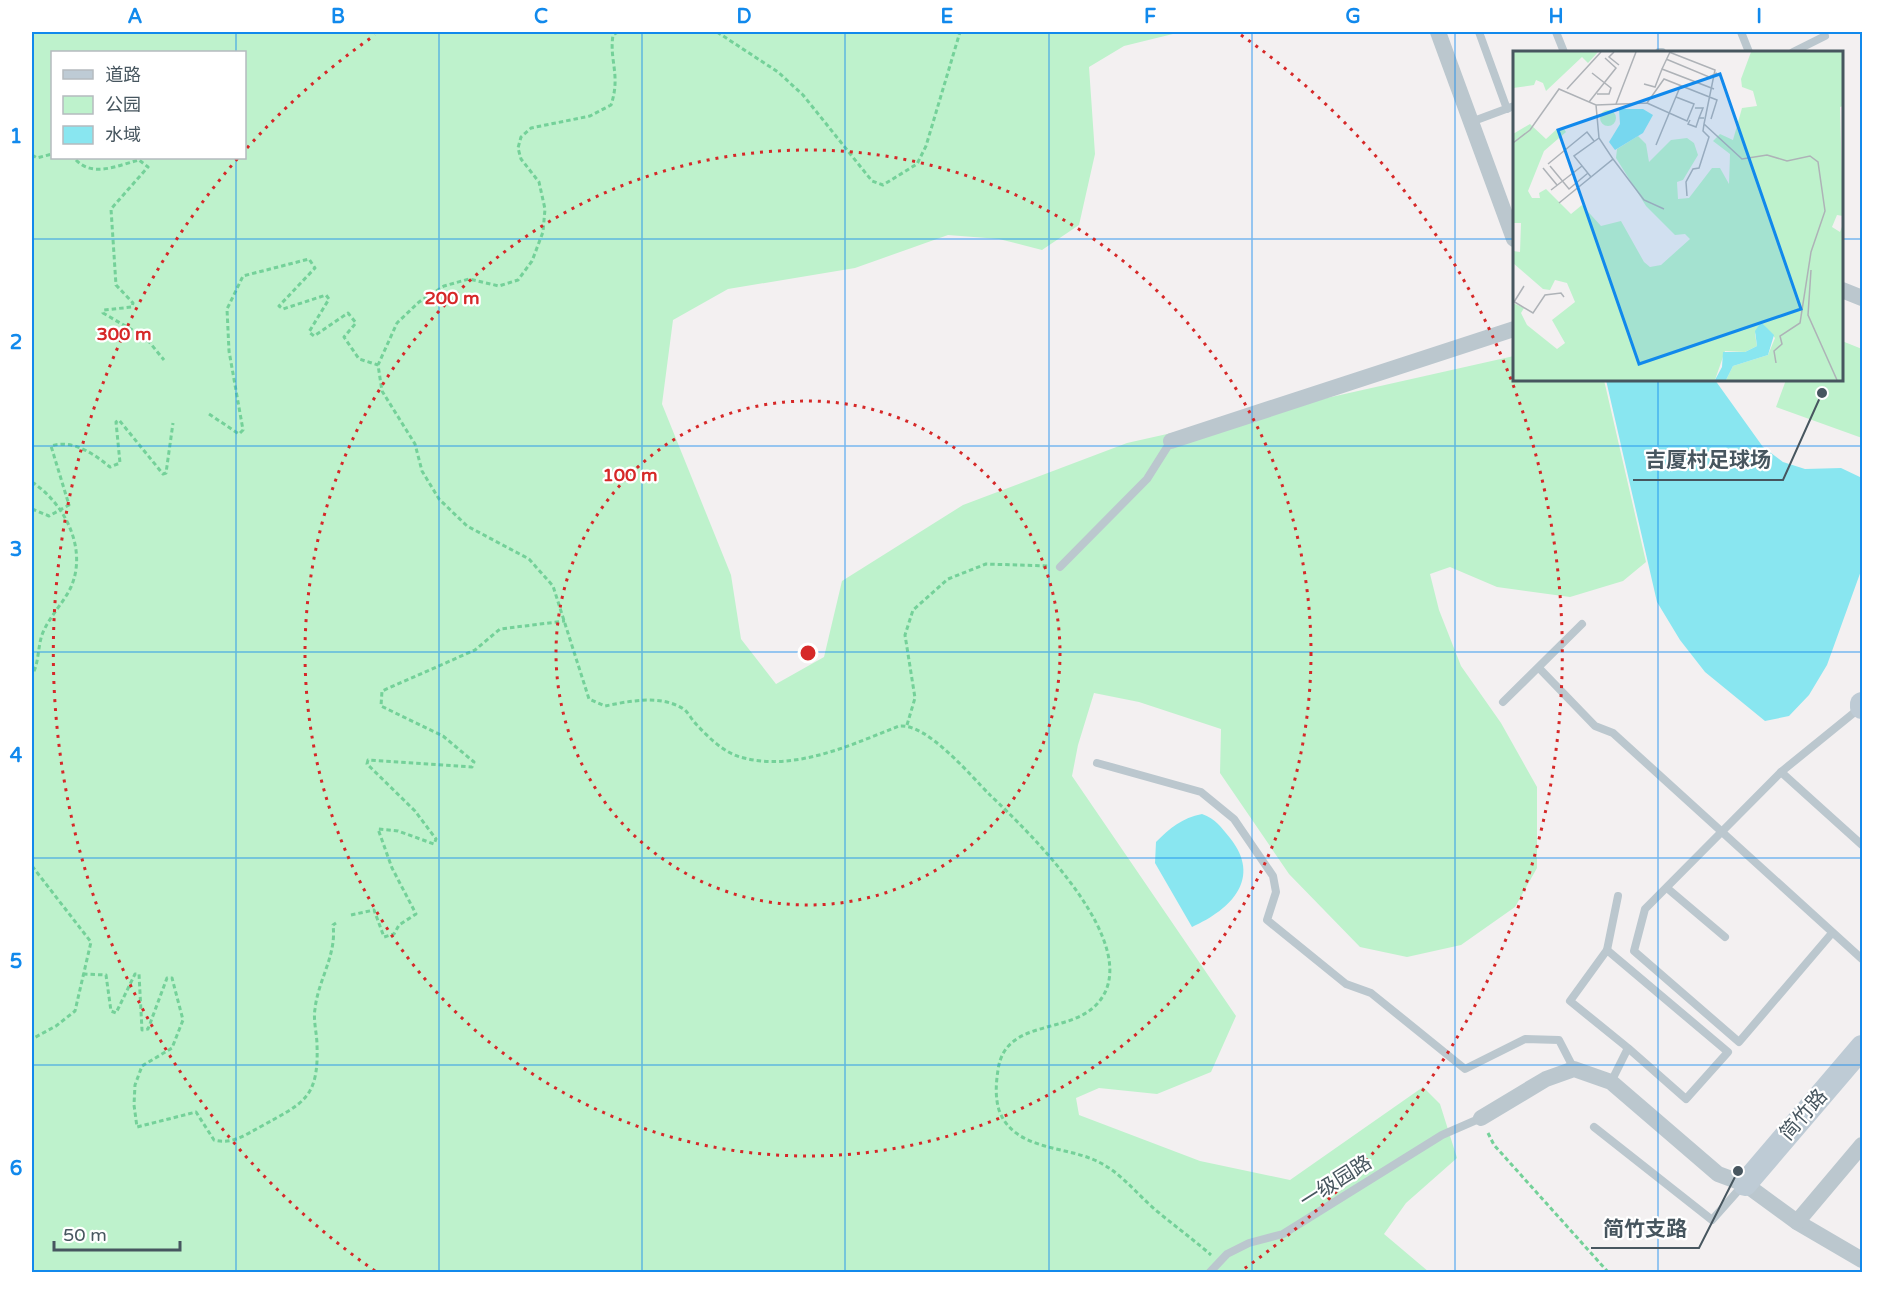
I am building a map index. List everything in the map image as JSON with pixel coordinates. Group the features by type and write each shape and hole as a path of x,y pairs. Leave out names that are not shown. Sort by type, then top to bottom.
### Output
{"street":[{"path":"1438,32 1513,234"},
{"path":"1843,290 1863,298"},
{"path":"1171,441 1513,330"},
{"name":"简竹路","path":"1745,1184 1863,1047"},
{"path":"1481,1118 1546,1079 1574,1070 1611,1082 1718,1174 1745,1184 1797,1222 1863,1260"},
{"path":"1797,1222 1863,1145"}],"lane":[{"path":"1471,122 1511,107 1479,32"},
{"path":"1556,32 1564,51"},
{"path":"1741,32 1749,51"},
{"path":"1795,51 1825,36"},
{"path":"1060,567 1147,480 1171,441"},
{"path":"1503,702 1582,624"},
{"path":"1539,668 1594,726 1613,733 1863,959"},
{"path":"1832,933 1738,1042 1634,951 1645,909 1781,772 1862,706"},
{"path":"1097,762 1201,792 1234,819 1272,876 1276,892 1267,920 1346,984 1371,993 1465,1069 1525,1039 1559,1040 1574,1070"},
{"path":"1781,772 1863,845"},
{"path":"1667,888 1725,937"},
{"path":"1607,950 1728,1052 1686,1099 1570,1001 1607,950 1618,896"},
{"path":"1611,1082 1628,1048"},
{"name":"一级园路","path":"1210,1272 1227,1254 1249,1243 1283,1234 1442,1135 1481,1118"},
{"path":"1594,1127 1712,1220 1745,1184"}],"path":[{"path":"618,32 613,35 611,45 617,75 616,91 610,105 590,116 531,128 521,136 519,148 521,159 539,182 545,209 543,232 532,261 518,280 499,286 469,279 444,286 419,302 397,323 378,365 382,391 415,444 422,471 439,499 467,526 492,541 519,552 539,569 553,586 589,699 604,705 642,700 671,703 686,711 721,747 742,758 776,763 843,748 898,726 907,725 928,737 960,766 1062,868 1092,916 1109,955 1111,971 1103,997 1096,1005 1074,1020 1042,1027 1007,1045 998,1065 995,1086 1000,1112 1024,1139 1091,1158 1110,1168 1127,1181 1157,1211 1219,1261"},
{"path":"717,32 778,72 802,95 872,181 883,186 916,164 926,146 960,32"},
{"path":"32,155 37,158 51,154"},
{"path":"76,160 81,166 98,170 139,160 148,166 111,209 116,285 133,303 132,307 104,310 103,314 146,338 164,360"},
{"path":"209,414 239,434 243,430 229,351 227,309 243,276 309,259 315,268 279,306 283,309 326,294 329,299 309,332 314,336 348,313 356,323 344,337 359,359 378,365"},
{"path":"32,509 49,516 69,505 51,446 59,445 89,450 110,467 120,463 116,422 119,420 163,474 166,472 173,423"},
{"path":"32,482 46,491 61,510 74,535 75,565 71,586 43,631 32,675"},
{"path":"907,725 915,698 905,634 913,610 948,579 986,564 1060,567"},
{"path":"351,915 374,910 384,937 394,934 399,926 416,914 392,868 378,829 398,831 434,844 436,839 415,812 367,764 368,760 472,766 474,762 443,736 381,706 382,691 475,650 501,629 565,621"},
{"path":"32,866 91,942 75,1011 56,1026 32,1039"},
{"path":"83,974 106,975 111,1011 116,1013 135,974 139,974 142,1030 148,1029 167,978 172,978 183,1020 172,1048 142,1066 135,1085 134,1105 137,1127 196,1112 214,1140 223,1142 238,1139 306,1100 313,1089 317,1049 315,1009 335,940 333,925 336,923"},
{"path":"1481,1118 1494,1145 1608,1272"}],"green space":[{"path":"32,32 1181,32 1124,46 1089,67 1095,154 1079,225 1042,250 999,239 948,235 855,268 728,289 673,320 662,404 731,575 741,639 776,684 824,657 842,581 963,505 1127,443 1513,356 1513,381 1604,381 1646,562 1623,581 1570,597 1497,587 1450,567 1430,574 1439,610 1461,666 1501,723 1537,787 1537,868 1515,907 1461,945 1407,957 1360,947 1289,874 1220,773 1221,729 1139,702 1094,693 1078,745 1072,776 1236,1016 1211,1072 1157,1094 1099,1088 1076,1098 1079,1115 1200,1161 1290,1180 1423,1087 1440,1104 1457,1158 1406,1203 1384,1234 1429,1272 32,1272"},
{"path":"1843,341 1862,349 1862,438 1776,407 1786,381 1843,381"}],"water":[{"path":"1606,381 1716,381 1763,447 1783,462 1805,469 1841,468 1862,478 1862,568 1827,665 1809,695 1789,716 1765,721 1705,672 1680,640 1657,602"},
{"path":"1202,814 1218,823 1230,838 1239,853 1243,866 1243,879 1238,891 1230,901 1206,920 1192,927 1155,863 1156,842 1177,824"}],"place":[{"name":"吉厦村足球场","path":"1822,393"},
{"name":"简竹支路","path":"1738,1171"}]}
